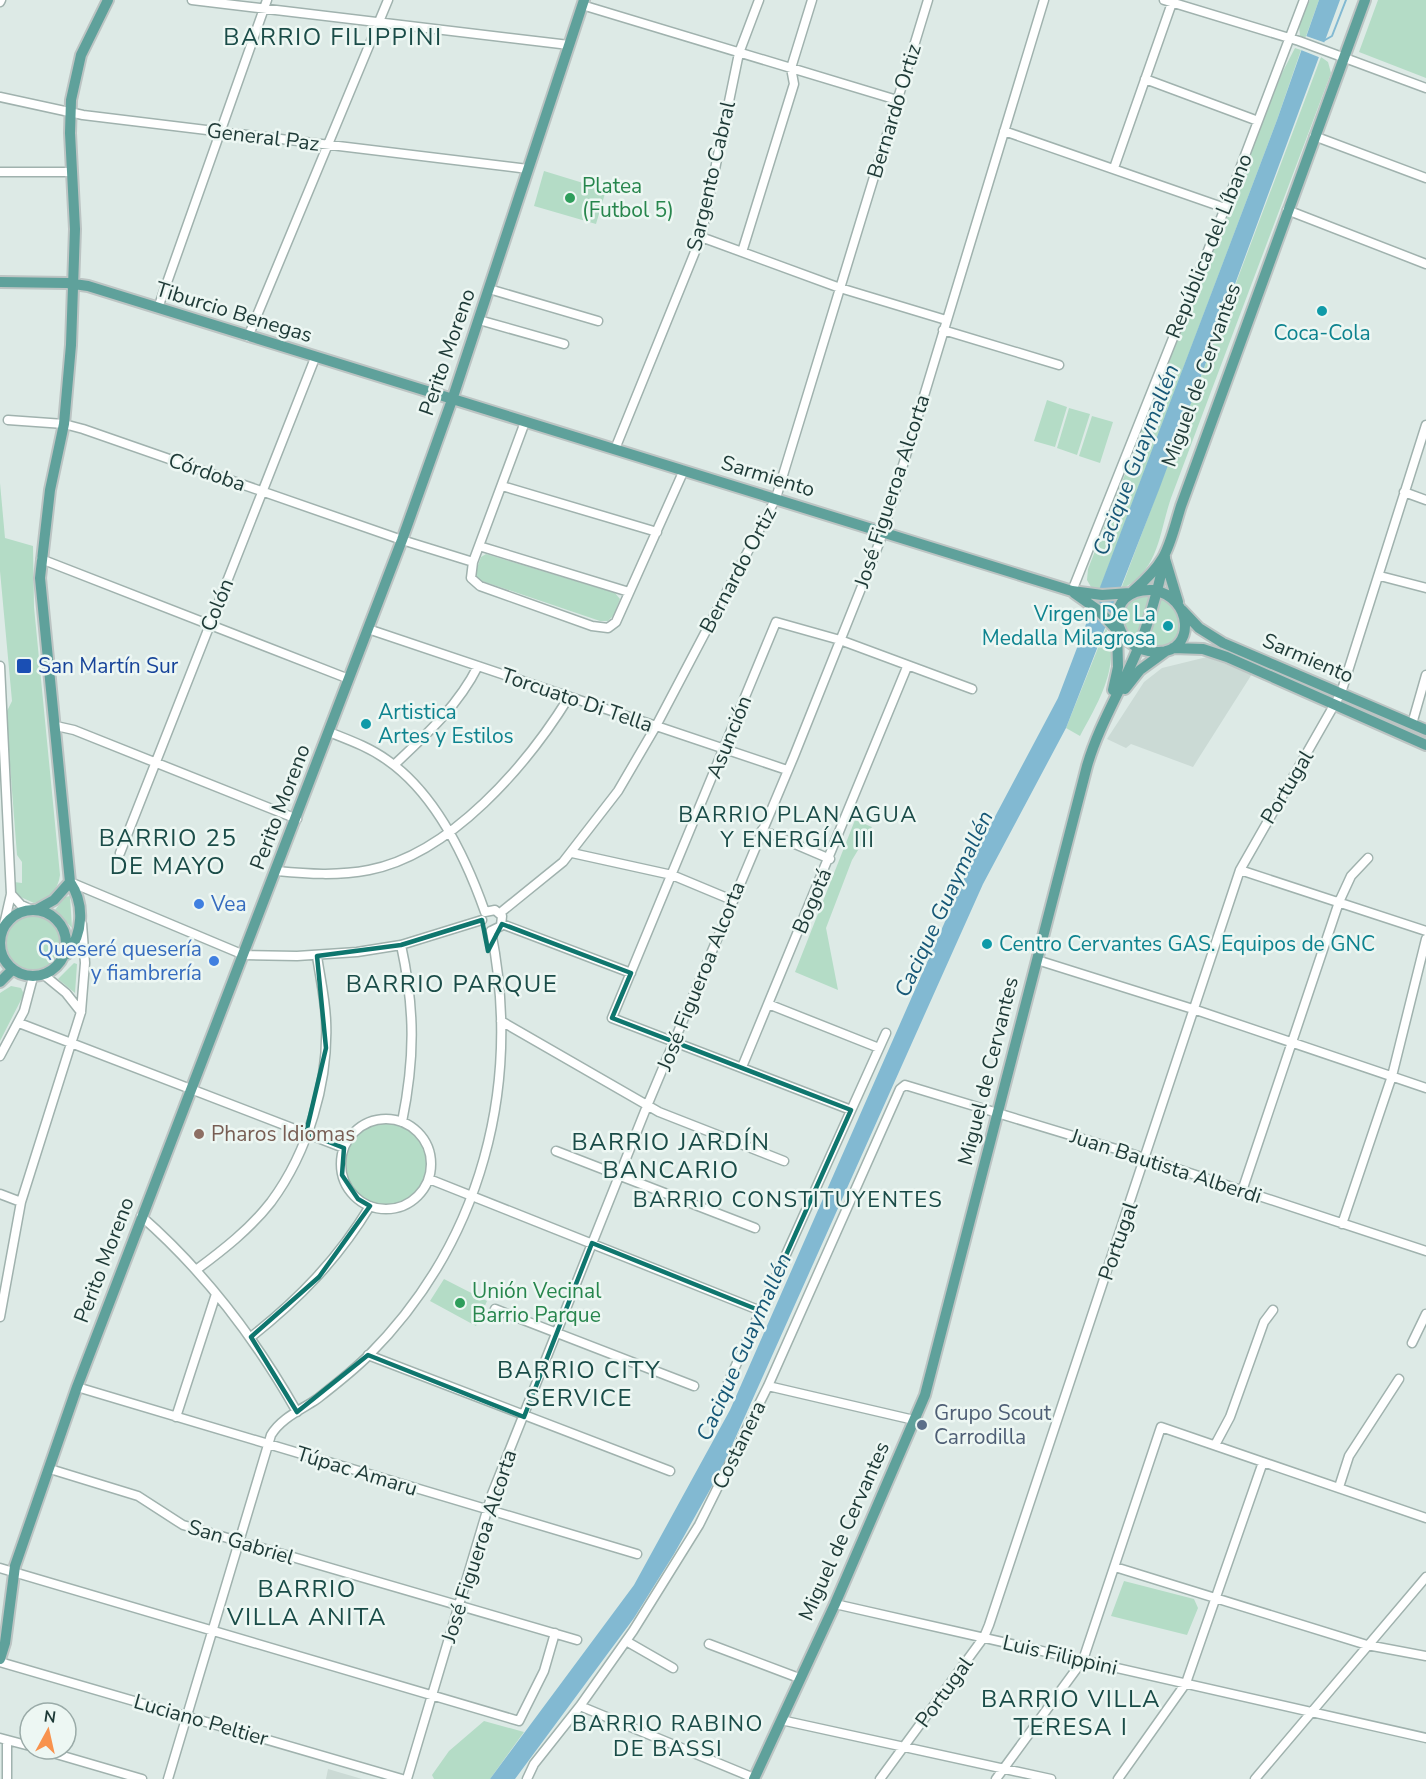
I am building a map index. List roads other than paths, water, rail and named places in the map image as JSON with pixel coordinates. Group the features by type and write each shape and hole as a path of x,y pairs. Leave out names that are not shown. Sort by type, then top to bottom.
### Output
{"main road":[{"path":"70,882 54,900 17,915 3,929 0,948 4,958 13,969 39,976 58,966 77,938 81,922 76,893 70,882 40,578 50,490 64,424 74,284 70,113 81,55 108,0"},
{"name":"Miguel de Cervantes","path":"754,1778 835,1604 914,1420 930,1374 1089,758 1112,702 1139,648 1165,557 1286,220 1287,210 1365,0"},
{"name":"Perito Moreno","path":"0,1661 5,1643 14,1572 77,1387 141,1216 297,819 402,540 479,320 583,3"},
{"name":"Tiburcio Benegas","path":"0,282 74,284 452,400"},
{"name":"Sarmiento","path":"452,400 1072,591 1097,595 1132,592"},
{"path":"1165,557 1185,628 1169,649"},
{"name":"Miguel de Cervantes","path":"1132,592 1151,576 1165,557"},
{"name":"Sarmiento","path":"1072,591 1093,606 1139,648 1209,650 1426,745"},
{"path":"1115,628 1121,604 1132,592 1157,591 1180,606"},
{"name":"Sarmiento","path":"1180,606 1199,628 1223,643 1426,730"},
{"name":"Miguel de Cervantes","path":"1112,702 1118,667 1115,628"},
{"name":"Miguel de Cervantes","path":"1112,702 1118,699 1137,672 1169,649"},
{"path":"34,910 53,916 64,930 67,945 63,958"},
{"path":"0,982 13,969"}],"street":[{"path":"192,0 266,4 379,22 569,45"},
{"path":"248,337 388,0"},
{"name":"Sargento Cabral","path":"615,449 701,237 740,52 759,0"},
{"path":"742,252 794,84 791,68 812,0"},
{"name":"Bernardo Ortiz","path":"500,913 543,881 572,853 618,791 656,726 776,498 928,0"},
{"name":"José Figueroa Alcorta","path":"407,1779 487,1509 647,1106 787,770 882,531 1044,0"},
{"name":"República del Líbano","path":"1072,591 1225,208 1304,0"},
{"path":"1114,168 1145,80 1169,1 1304,43 1426,88"},
{"path":"583,3 897,100"},
{"path":"158,308 266,4"},
{"path":"1145,80 1258,121"},
{"name":"General Paz","path":"0,97 70,113 528,170"},
{"path":"1004,131 1225,208"},
{"path":"1314,136 1426,178"},
{"path":"0,172 72,172"},
{"path":"1287,210 1426,264"},
{"path":"701,237 840,288 946,320"},
{"path":"489,289 598,321"},
{"path":"479,320 564,344"},
{"path":"943,330 1059,365"},
{"name":"Colón","path":"120,853 315,358"},
{"name":"Córdoba","path":"8,420 64,424 402,540 473,562"},
{"path":"525,422 473,562 471,578 480,586 592,626 608,628 616,622 684,470"},
{"name":"Portugal","path":"880,1779 984,1637 1196,1010 1245,856 1341,693 1380,576 1426,425"},
{"path":"502,486 657,532"},
{"path":"1404,492 1426,500"},
{"path":"479,546 629,592"},
{"path":"41,559 349,680"},
{"path":"1380,576 1426,588"},
{"name":"Asunción","path":"674,1042 612,1018 777,622 840,640"},
{"name":"Torcuato Di Tella","path":"368,629 787,770"},
{"path":"840,640 907,667 972,689"},
{"path":"0,666 4,807 11,894 3,929"},
{"path":"394,765 441,720 463,692 478,666"},
{"name":"Bogotá","path":"742,1067 830,859 907,667"},
{"path":"1412,724 1426,675"},
{"path":"277,871 329,874 368,870 414,854 448,831 477,807 522,762 569,697"},
{"path":"56,726 74,730 297,819"},
{"path":"168,1779 268,1444 275,1428 331,1388 368,1355 406,1310 434,1271 471,1196 494,1119 500,1071 501,1021 497,971 490,931 484,926 468,867 448,831 420,792 394,765 369,748 329,732"},
{"path":"762,830 830,859"},
{"path":"572,853 672,875 732,900"},
{"path":"1242,1191 1339,902 1351,876 1368,858"},
{"path":"1240,870 1426,931"},
{"path":"70,882 244,955 317,956 400,945 495,910 500,913 502,924"},
{"path":"11,894 21,906 34,910"},
{"path":"0,1317 21,1202 81,1012 85,963 81,922"},
{"path":"490,931 497,930 502,924"},
{"path":"502,924 631,973"},
{"path":"1342,1224 1392,1076 1426,939"},
{"path":"400,945 410,986 413,1025 411,1072 402,1122"},
{"path":"196,1270 231,1244 270,1202 287,1174 306,1133 319,1091 326,1048 326,1019 317,956"},
{"path":"1036,960 1196,1010 1426,1088"},
{"path":"0,1056 19,1023 39,976 66,993 81,1012"},
{"path":"768,1004 879,1048"},
{"path":"501,1021 647,1106 783,1161"},
{"path":"19,1023 344,1148"},
{"path":"723,1394 886,1033"},
{"path":"674,1042 851,1110"},
{"name":"Juan Bautista Alberdi","path":"905,1085 1146,1158 1426,1251"},
{"name":"Costanera","path":"527,1779 534,1764 580,1706 626,1641 699,1525 768,1386 900,1089 905,1085"},
{"path":"388,1119 402,1122 421,1135 427,1145 431,1168 429,1179 422,1191 411,1201 398,1207 384,1209 370,1206 358,1199 342,1175 341,1162 344,1148 356,1131 374,1120 388,1119"},
{"path":"556,1150 755,1228"},
{"path":"429,1179 761,1311"},
{"path":"0,1194 21,1202"},
{"path":"251,1337 291,1305 319,1278 348,1241 370,1206"},
{"path":"141,1216 196,1270 251,1337 297,1412"},
{"path":"176,1417 216,1294"},
{"path":"495,1309 694,1386"},
{"path":"1215,1445 1230,1417 1264,1322 1273,1310"},
{"path":"1412,1342 1426,1314"},
{"path":"368,1355 524,1417 670,1471"},
{"path":"1339,1487 1350,1456 1399,1378"},
{"path":"768,1386 914,1420"},
{"name":"Túpac Amaru","path":"77,1387 637,1554"},
{"path":"996,1779 1083,1660 1161,1427 1426,1518"},
{"path":"1118,1779 1186,1683 1263,1462"},
{"name":"San Gabriel","path":"50,1469 138,1496 183,1525 577,1640"},
{"path":"1115,1567 1367,1645 1426,1656"},
{"path":"0,1568 519,1721 544,1671 555,1633"},
{"path":"1255,1779 1367,1645 1424,1581"},
{"name":"Luis Filippini","path":"835,1604 1426,1738"},
{"path":"626,1641 673,1668"},
{"path":"709,1644 800,1678"},
{"name":"Luciano Peltier","path":"0,1661 402,1779"},
{"path":"580,1706 754,1778"},
{"path":"781,1720 1051,1779"},
{"path":"7,1779 3,1739 18,1743"},
{"path":"78,1760 141,1779"}],"water":[{"path":"1319,0 1340,0 1160,487 1066,728 983,884 721,1470 674,1554 634,1618 515,1779 490,1779 634,1585 730,1410 973,858 1058,698 1277,120"}],"waterway":[{"path":"1325,40 1332,36 1346,0"}],"place":[{"name":"Platea (Futbol 5)","path":"570,198"},
{"name":"Coca-Cola","path":"1322,311"},
{"name":"Virgen De La Medalla Milagrosa","path":"1168,626"},
{"name":"San Martín Sur","path":"24,666"},
{"name":"Artistica Artes y Estilos","path":"366,724"},
{"name":"Vea","path":"199,904"},
{"name":"Centro Cervantes GAS. Equipos de GNC","path":"987,944"},
{"name":"Queseré quesería y fiambrería","path":"214,961"},
{"name":"Pharos Idiomas","path":"199,1134"},
{"name":"Unión Vecinal Barrio Parque","path":"460,1303"},
{"name":"Grupo Scout Carrodilla","path":"922,1425"}],"district":[{"name":"BARRIO FILIPPINI","path":"333,37"},
{"name":"BARRIO PLAN AGUA Y ENERGÍA III","path":"798,828"},
{"name":"BARRIO 25 DE MAYO","path":"168,852"},
{"name":"BARRIO PARQUE","path":"452,984"},
{"name":"BARRIO JARDÍN BANCARIO","path":"671,1156"},
{"name":"BARRIO CONSTITUYENTES","path":"788,1200"},
{"name":"BARRIO CITY SERVICE","path":"579,1384"},
{"name":"BARRIO VILLA ANITA","path":"307,1603"},
{"name":"BARRIO VILLA TERESA I","path":"1071,1713"},
{"name":"BARRIO RABINO DE BASSI","path":"668,1736"}],"water label":[{"name":"Cacique Guaymallén","path":"1136,460"},
{"name":"Cacique Guaymallén","path":"944,904"},
{"name":"Cacique Guaymallén","path":"744,1347"}]}
